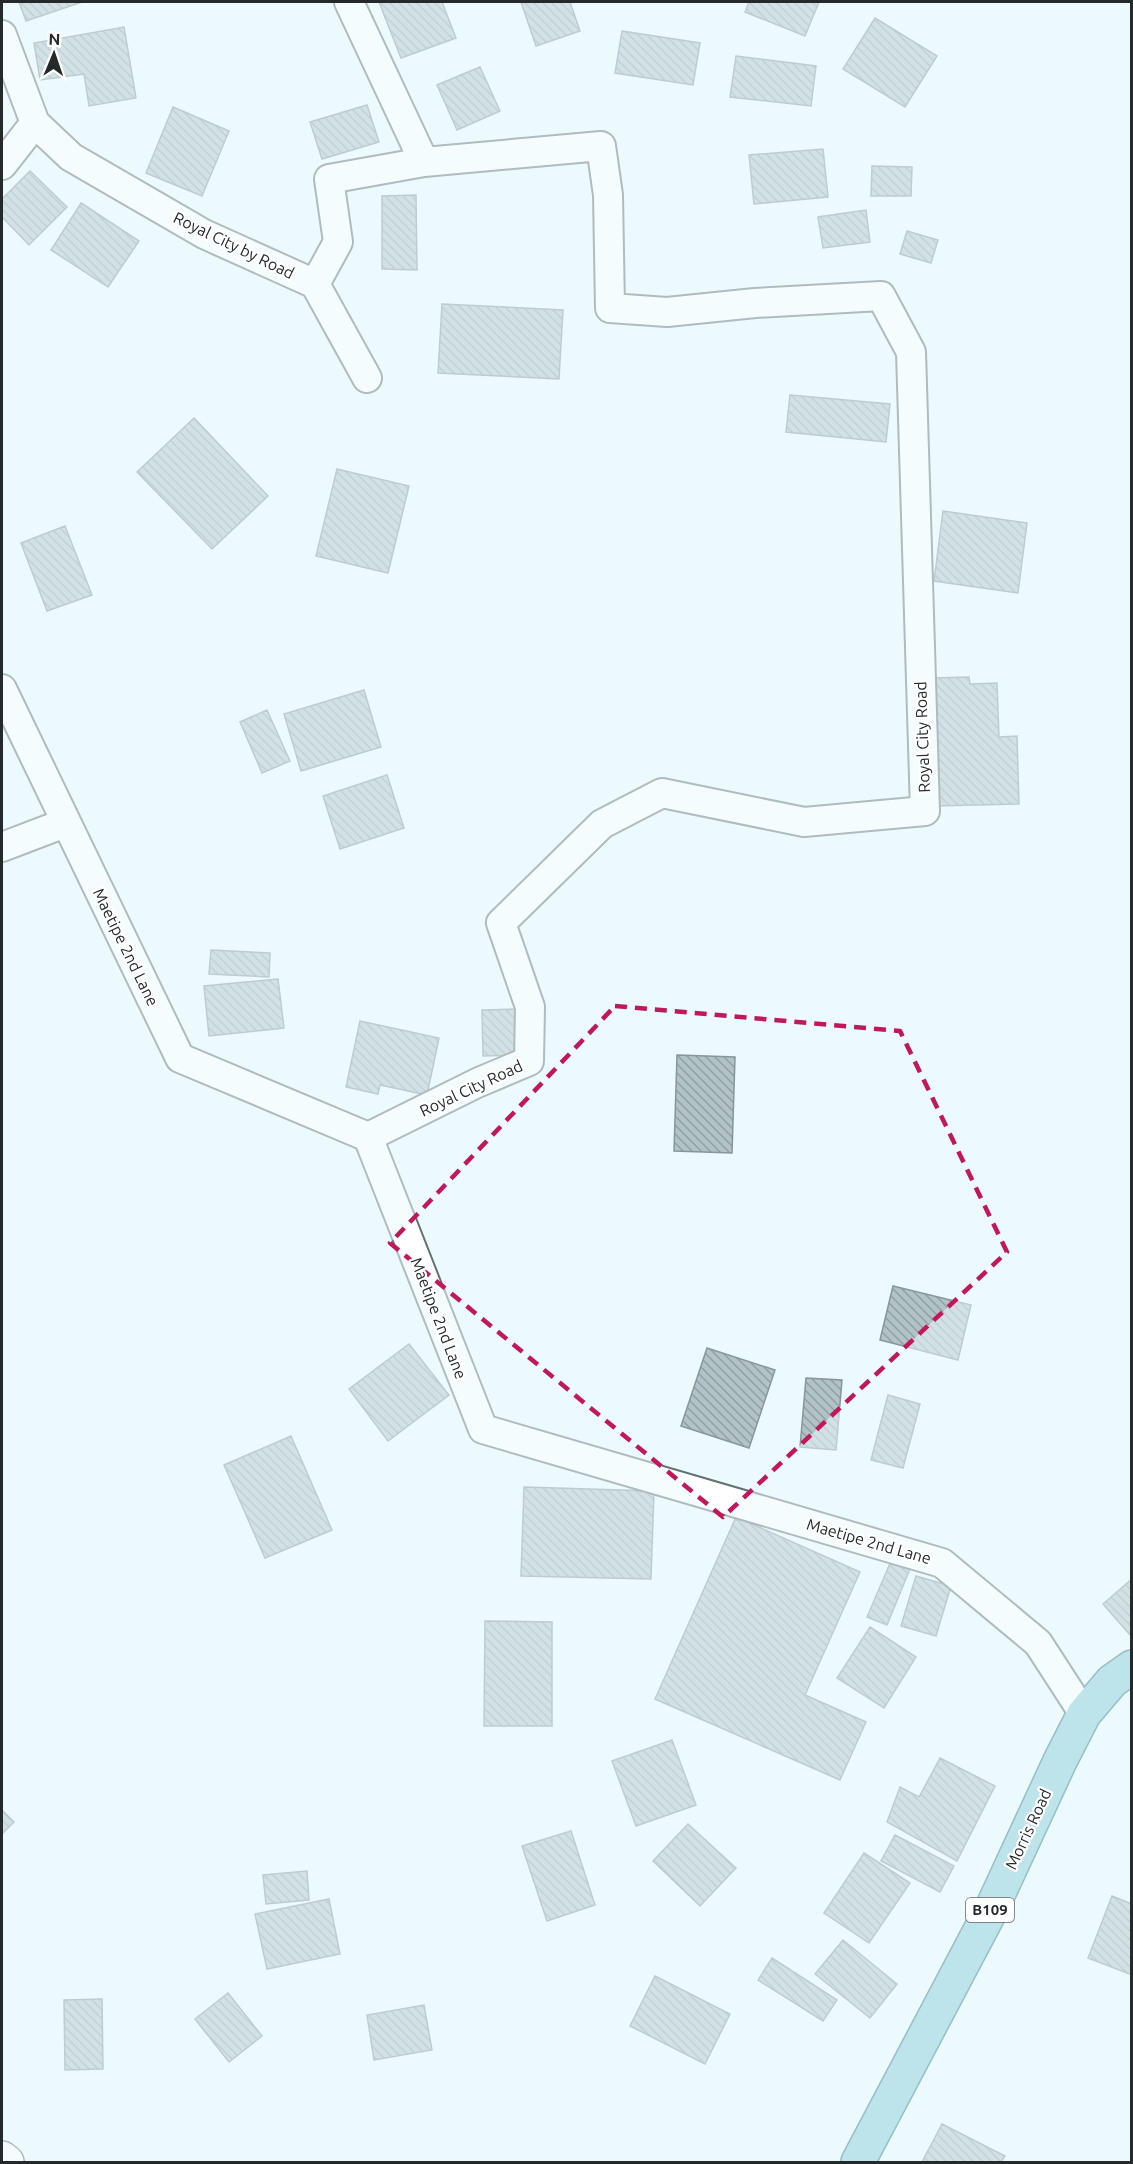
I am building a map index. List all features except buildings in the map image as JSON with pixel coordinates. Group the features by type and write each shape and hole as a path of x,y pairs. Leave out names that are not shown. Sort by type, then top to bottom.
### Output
{"main road":[{"name":"Morris Road","path":"858,2163 990,1910 1084,1714 1112,1681 1131,1667"}],"street":[{"path":"315,284 338,242 329,179 424,162 350,2"},
{"path":"2,34 35,123 2,165"},
{"name":"Royal City by Road","path":"35,123 71,157 204,234 315,284 367,378"},
{"name":"Royal City Road","path":"368,1137 477,1083 529,1061 530,1007 501,923 602,824 662,793 804,822 924,811 911,352 881,296 755,303 667,312 610,308 608,195 601,146 424,162"},
{"name":"Maetipe 2nd Lane","path":"2,689 180,1058 368,1137 483,1429 942,1563 1038,1643 1084,1714"},
{"path":"2,847 65,823"},
{"path":"2,2158 7,2163"}],"highlighted area":[{"path":"615,1006 900,1031 1007,1252 723,1517 390,1243"}]}
